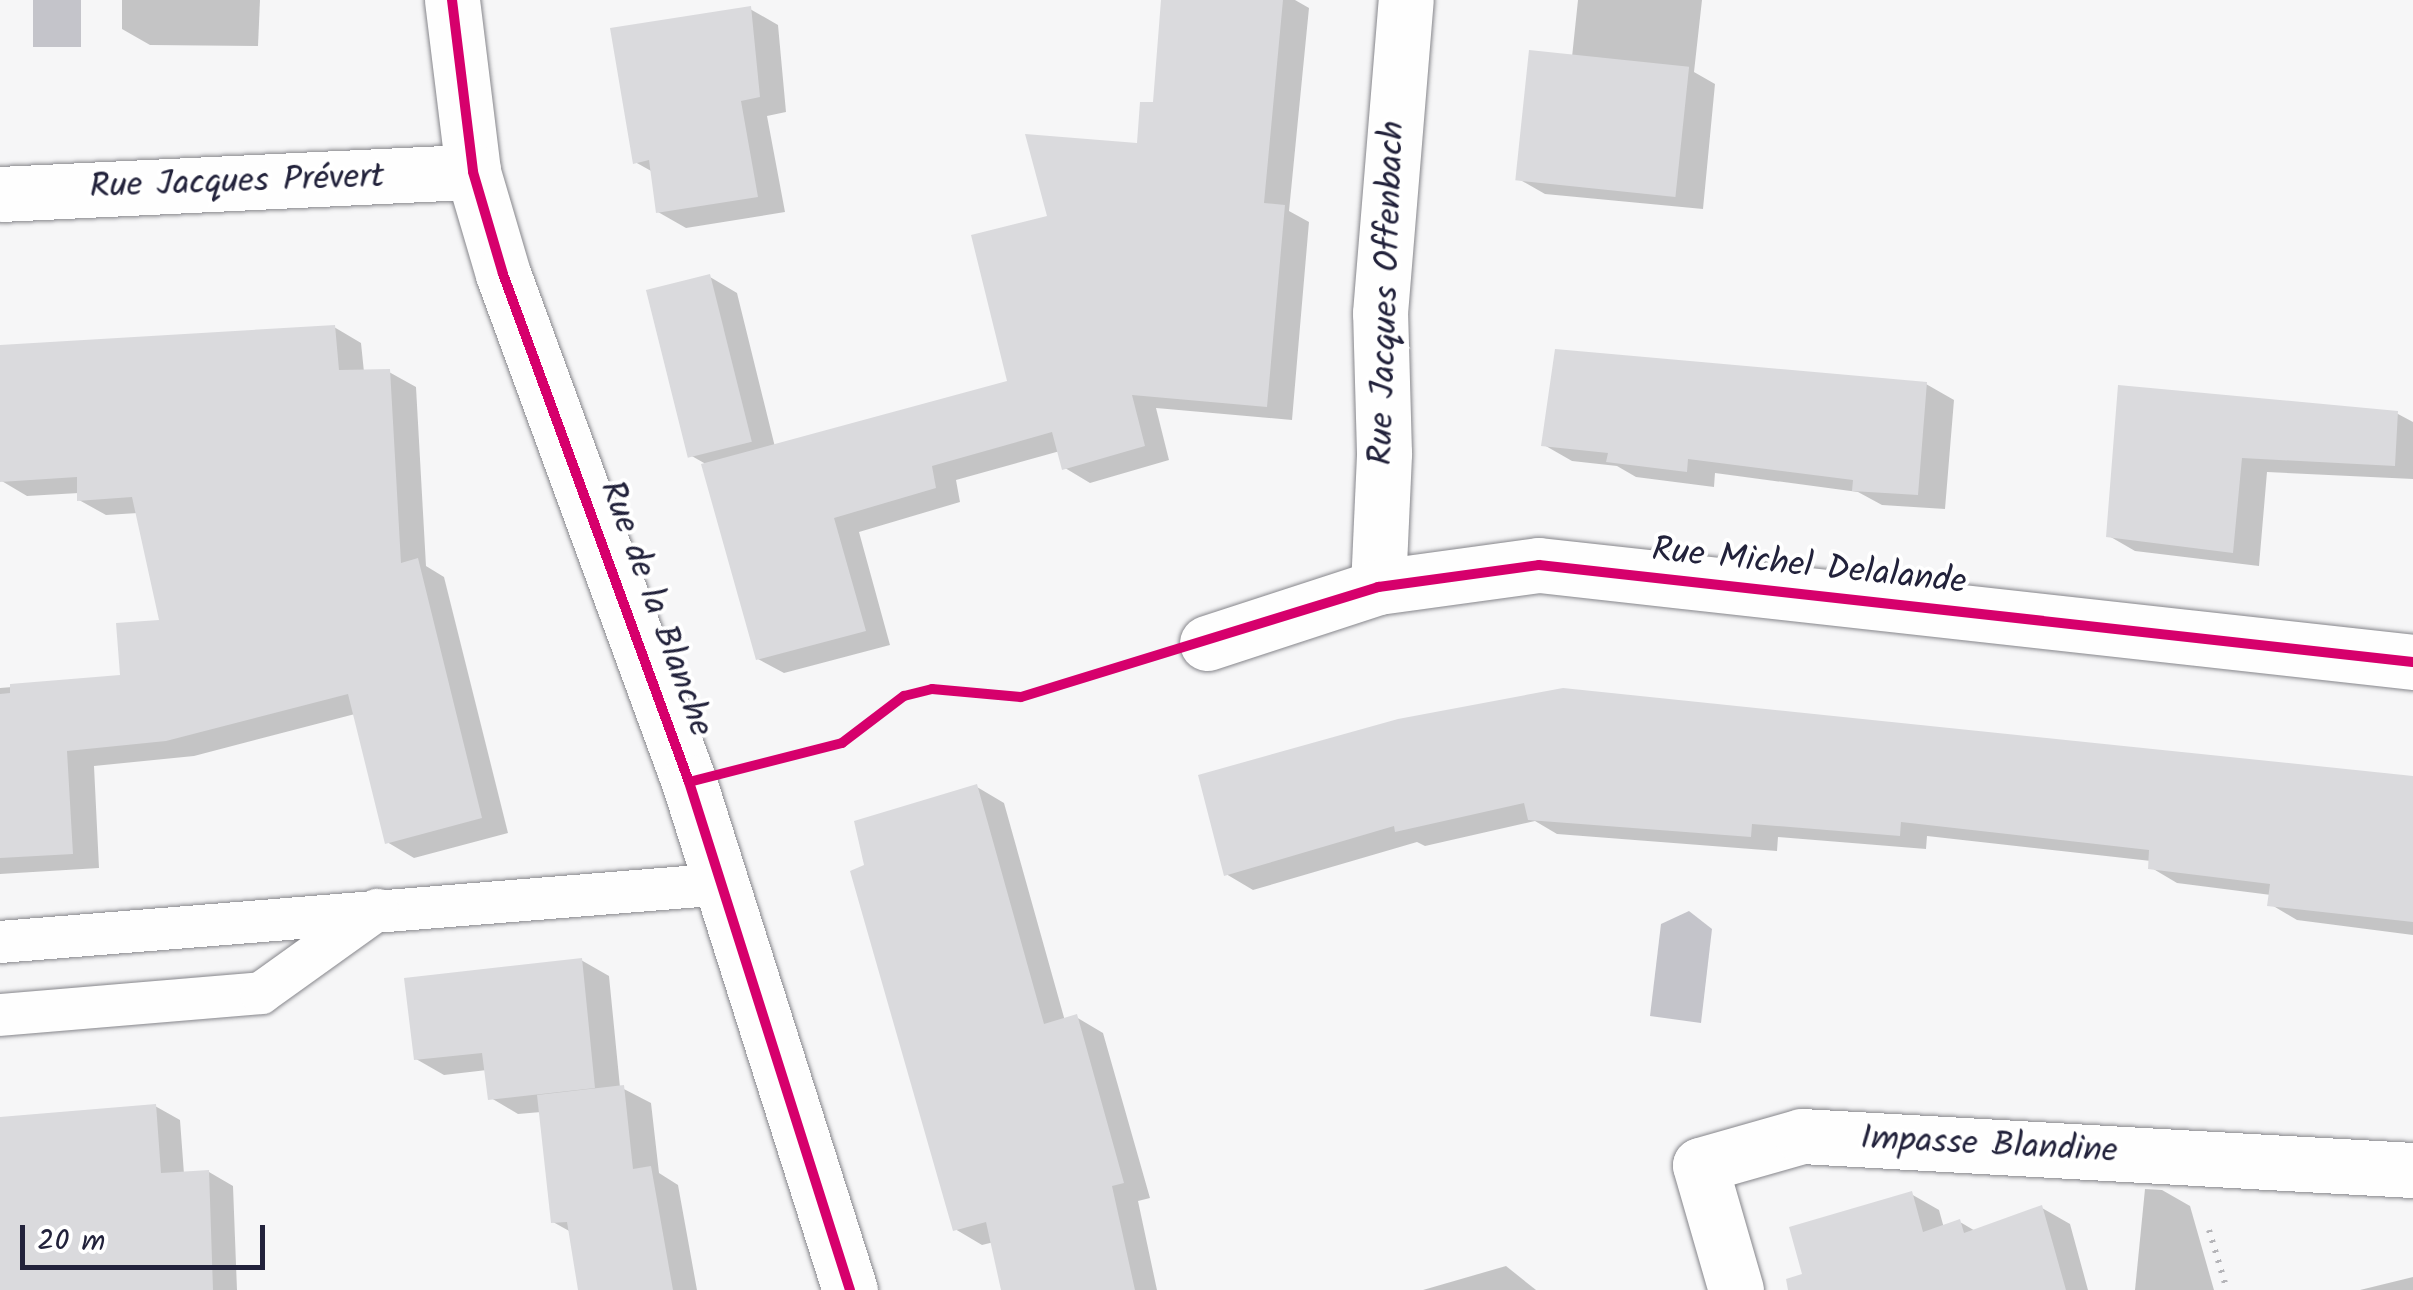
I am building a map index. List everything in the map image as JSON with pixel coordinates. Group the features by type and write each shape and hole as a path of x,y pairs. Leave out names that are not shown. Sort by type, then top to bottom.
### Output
{"street":[{"name":"Rue de la Blanche","path":"452,0 473,172 504,274 724,884 850,1290"},
{"name":"Rue Jacques Offenbach","path":"1378,586 1384,453 1380,313 1406,0"},
{"name":"Rue Jacques Prévert","path":"0,194 473,172"},
{"name":"Rue Michel Delalande","path":"1207,644 1378,586 1540,565 2413,662"},
{"name":"Impasse Blandine","path":"1736,1290 1700,1164 1802,1136 2413,1170"}],"lane":[{"path":"0,942 724,884"},
{"path":"0,1015 261,994 378,909"}],"shaded area":[{"path":"33,0 81,0 81,47 33,47"},
{"path":"1689,911 1712,929 1701,1023 1650,1016 1661,924"}],"building":[{"path":"1161,0 1283,0 1264,203 1285,205 1267,407 1132,395 1145,446 1062,470 1052,432 932,466 936,488 834,518 866,631 756,660 701,464 1007,381 971,235 1047,216 1025,134 1137,143 1140,102 1153,102"},
{"path":"751,6 760,97 741,101 758,197 656,213 649,160 633,164 610,28"},
{"path":"1529,50 1689,67 1675,197 1515,180"},
{"path":"710,274 752,442 688,458 646,290"},
{"path":"335,325 339,370 390,369 401,563 418,558 482,818 385,844 348,694 166,741 67,751 73,854 0,858 0,694 10,693 10,684 120,675 116,623 159,620 132,497 77,501 77,477 0,482 0,345"},
{"path":"1555,349 1927,382 1918,495 1852,491 1853,480 1688,459 1687,472 1606,462 1608,453 1541,446"},
{"path":"2118,385 2398,411 2395,466 2242,458 2233,553 2106,537"},
{"path":"1563,688 2413,776 2413,922 2267,906 2270,884 2148,869 2149,850 1901,822 1900,836 1752,824 1751,837 1528,820 1524,803 1395,832 1394,826 1224,876 1198,775 1398,719"},
{"path":"977,784 1044,1024 1077,1014 1124,1183 1112,1186 1135,1290 1001,1290 986,1222 953,1231 850,871 864,865 854,821"},
{"path":"582,958 595,1088 488,1100 482,1053 414,1060 404,978"},
{"path":"624,1085 633,1169 651,1166 673,1290 578,1290 567,1222 551,1223 537,1095"},
{"path":"156,1104 161,1173 209,1170 213,1290 0,1290 0,1117"},
{"path":"1912,1191 1923,1232 1960,1219 1964,1233 2042,1205 2066,1290 1788,1290 1786,1279 1802,1274 1789,1227"}],"cycle path":[{"path":"452,0 473,172 503,274 689,782 850,1290"},
{"path":"689,782 842,743 904,696 932,689 1021,697 1378,587 1539,565 2413,662"}]}
